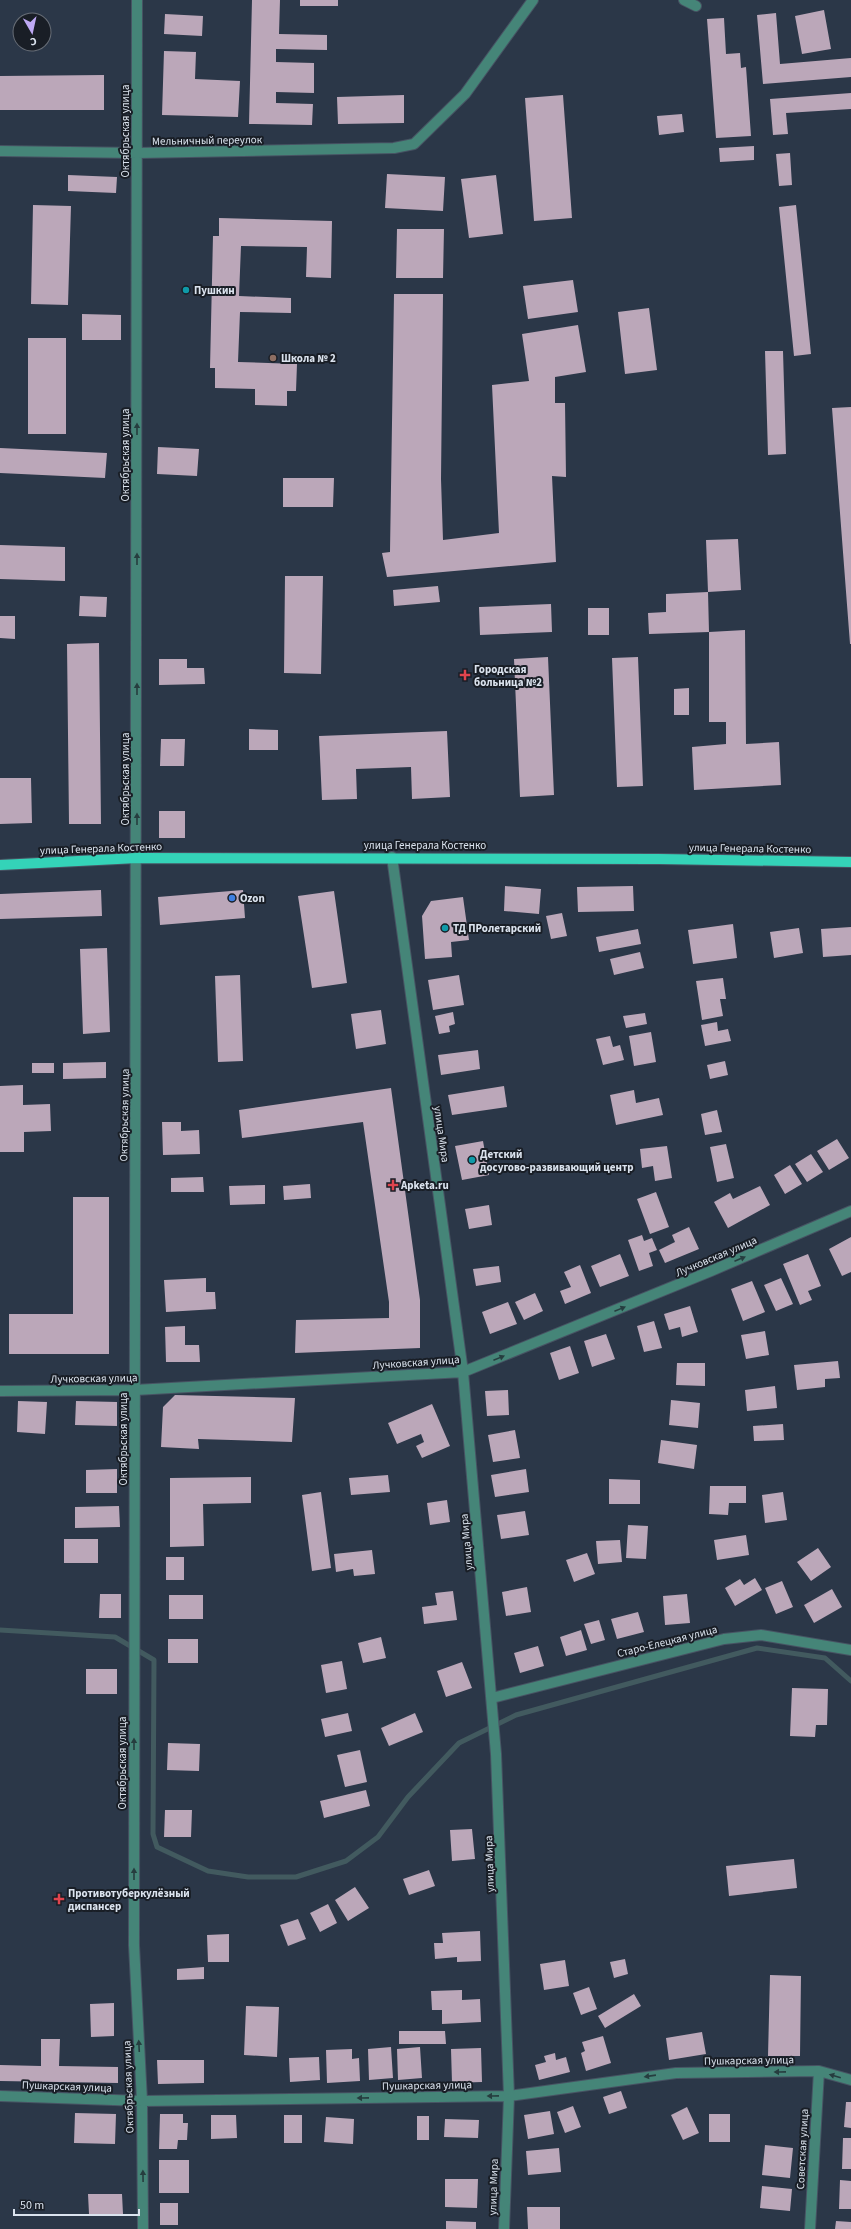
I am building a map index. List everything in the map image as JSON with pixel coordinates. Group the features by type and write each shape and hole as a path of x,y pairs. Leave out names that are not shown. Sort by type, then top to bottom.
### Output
{"main road":[{"name":"улица Генерала Костенко","path":"0,865 136,858 392,857 851,862"}],"street":[{"name":"Октябрьская улица","path":"137,0 134,1945 142,2101 143,2229"},
{"name":"Мельничный переулок","path":"0,151 137,153 394,148 414,144 465,94 533,0"},
{"path":"684,0 696,6"},
{"name":"улица Мира","path":"392,857 463,1372 492,1698 496,1754 509,2096 504,2229"},
{"name":"Лучковская улица","path":"0,1391 136,1390 463,1372 711,1271 851,1211"},
{"name":"Старо-Елецкая улица","path":"492,1698 724,1639 761,1635 851,1650"},
{"name":"Пушкарская улица","path":"0,2096 142,2101 509,2096 676,2073 818,2071 851,2080"},
{"name":"Советская улица","path":"810,2229 818,2071"}],"building":[{"path":"252,0 280,0 279,34 327,35 327,50 276,49 276,62 314,63 314,93 276,92 276,103 313,104 312,125 249,124"},
{"path":"300,0 338,0 338,6 300,6"},
{"path":"824,10 831,49 802,54 795,16"},
{"path":"776,13 780,64 851,58 851,77 763,84 757,15"},
{"path":"165,14 203,16 202,36 164,34"},
{"path":"724,18 726,54 740,53 741,68 746,67 751,136 716,138 707,19"},
{"path":"164,51 196,52 195,79 240,81 238,117 162,115"},
{"path":"104,75 104,110 0,110 0,76"},
{"path":"851,93 851,109 786,113 788,134 773,135 770,99"},
{"path":"404,95 404,123 338,124 337,97"},
{"path":"563,95 572,218 534,221 525,98"},
{"path":"682,114 684,132 659,135 657,116"},
{"path":"754,146 754,160 720,162 719,148"},
{"path":"790,153 792,185 779,186 776,154"},
{"path":"387,174 445,177 443,211 385,208"},
{"path":"68,175 117,177 116,193 68,191"},
{"path":"496,175 503,234 469,238 461,179"},
{"path":"33,205 71,206 68,305 31,304"},
{"path":"796,205 811,354 794,356 779,207"},
{"path":"219,218 332,221 331,278 306,277 307,247 241,246 239,296 291,298 291,313 240,312 238,362 297,364 296,391 287,391 287,406 255,405 255,389 215,388 215,368 210,368 213,236 219,236"},
{"path":"397,229 444,229 443,278 396,278"},
{"path":"573,280 578,312 528,319 523,286"},
{"path":"394,294 443,294 441,479 443,540 499,533 492,385 529,381 522,334 578,325 586,372 555,377 555,403 565,403 566,477 552,476 556,562 387,577 382,553 390,552"},
{"path":"649,308 657,370 625,374 618,312"},
{"path":"82,314 121,315 121,340 82,340"},
{"path":"28,338 66,338 66,434 28,434"},
{"path":"765,351 783,351 786,454 768,455"},
{"path":"851,407 851,644 850,644 832,408"},
{"path":"158,447 199,449 197,476 157,474"},
{"path":"0,448 107,453 105,478 0,473"},
{"path":"283,478 334,478 333,507 283,507"},
{"path":"738,539 741,590 708,592 706,540"},
{"path":"0,545 65,547 65,581 0,579"},
{"path":"285,576 323,576 321,674 284,673"},
{"path":"438,586 440,602 394,606 393,590"},
{"path":"708,592 709,632 649,634 648,613 666,612 666,594"},
{"path":"80,596 107,597 106,617 79,616"},
{"path":"551,604 552,632 480,635 479,607"},
{"path":"588,608 609,608 609,635 588,635"},
{"path":"0,616 15,616 15,639 0,638"},
{"path":"745,630 746,744 779,742 781,785 694,790 692,747 726,744 726,722 709,722 709,632"},
{"path":"99,643 101,824 69,824 67,644"},
{"path":"548,657 554,795 520,797 514,659"},
{"path":"638,657 643,786 617,787 612,658"},
{"path":"159,659 187,659 187,668 204,668 205,684 159,685"},
{"path":"689,688 689,715 674,715 674,689"},
{"path":"249,729 278,730 278,750 249,750"},
{"path":"447,731 450,797 412,799 411,767 356,769 357,799 322,800 319,736"},
{"path":"161,739 185,739 184,766 160,766"},
{"path":"0,778 31,778 32,823 0,824"},
{"path":"159,811 185,811 185,838 159,838"},
{"path":"505,886 541,889 539,914 504,911"},
{"path":"633,886 634,911 578,912 577,887"},
{"path":"101,890 102,916 0,919 0,894"},
{"path":"243,890 245,918 160,925 158,897"},
{"path":"334,891 347,983 312,988 298,896"},
{"name":"ТД ПРолетарский","path":"463,897 469,940 451,942 452,957 425,959 422,916 431,901"},
{"path":"562,913 567,936 551,939 546,916"},
{"path":"733,924 737,958 693,964 688,930"},
{"path":"851,927 851,955 823,957 821,929"},
{"path":"799,928 803,953 774,958 770,932"},
{"path":"638,929 641,944 599,952 596,937"},
{"path":"107,948 110,1032 83,1034 80,949"},
{"path":"640,952 644,968 614,975 610,959"},
{"path":"240,975 243,1061 218,1062 215,976"},
{"path":"459,975 464,1005 433,1010 428,980"},
{"path":"723,978 726,999 720,999 723,1016 702,1020 696,981"},
{"path":"381,1010 386,1044 356,1049 351,1014"},
{"path":"453,1012 455,1024 449,1026 450,1032 439,1034 435,1016"},
{"path":"645,1013 647,1024 626,1028 623,1016"},
{"path":"717,1022 718,1031 728,1029 731,1041 705,1046 701,1025"},
{"path":"651,1032 656,1062 634,1066 629,1036"},
{"path":"610,1036 613,1047 620,1045 624,1060 603,1065 596,1039"},
{"path":"478,1050 480,1069 441,1075 438,1055"},
{"path":"725,1061 728,1075 710,1079 707,1065"},
{"path":"106,1062 106,1078 63,1079 63,1063"},
{"path":"32,1063 54,1063 54,1073 32,1073"},
{"path":"23,1085 23,1105 50,1104 51,1131 24,1132 24,1152 0,1152 0,1086"},
{"path":"504,1086 507,1107 452,1115 448,1095"},
{"path":"391,1088 420,1300 420,1348 295,1353 296,1320 389,1318 389,1302 363,1122 242,1138 239,1110"},
{"path":"634,1090 636,1103 659,1098 663,1115 616,1125 610,1095"},
{"path":"717,1110 722,1132 705,1135 701,1114"},
{"path":"162,1122 181,1122 181,1131 199,1130 200,1154 163,1155"},
{"path":"837,1139 849,1158 829,1170 817,1151"},
{"name":"Детский досугово-развивающий центр","path":"483,1141 489,1175 462,1180 455,1146"},
{"path":"726,1144 734,1178 717,1182 710,1147"},
{"path":"667,1146 672,1178 655,1181 653,1166 642,1168 640,1149"},
{"path":"811,1154 823,1172 807,1182 795,1164"},
{"path":"790,1165 802,1184 785,1194 774,1175"},
{"path":"203,1177 204,1192 171,1192 171,1178"},
{"path":"310,1184 311,1198 284,1200 283,1186"},
{"path":"265,1185 265,1204 230,1205 229,1186"},
{"path":"760,1186 770,1205 728,1228 714,1202 730,1193 733,1199"},
{"path":"656,1192 669,1227 650,1234 637,1199"},
{"path":"73,1197 109,1197 109,1354 9,1354 9,1314 73,1314"},
{"path":"489,1205 492,1225 469,1229 465,1209"},
{"path":"689,1227 699,1249 665,1263 659,1250 675,1242 672,1235"},
{"path":"642,1235 644,1241 652,1238 657,1250 649,1253 653,1266 639,1271 628,1240"},
{"path":"851,1237 851,1272 842,1276 829,1249"},
{"path":"620,1254 629,1276 600,1287 591,1266"},
{"path":"808,1254 821,1286 808,1291 812,1300 800,1305 783,1264"},
{"path":"580,1265 591,1293 565,1304 560,1291 571,1287 564,1272"},
{"path":"499,1266 501,1282 476,1286 473,1269"},
{"path":"206,1278 206,1292 215,1292 216,1309 166,1312 164,1280"},
{"path":"781,1278 793,1304 776,1311 764,1285"},
{"path":"752,1281 765,1312 743,1321 731,1289"},
{"path":"535,1293 543,1311 524,1320 515,1302"},
{"path":"508,1302 517,1324 490,1334 482,1312"},
{"path":"690,1306 698,1332 682,1337 680,1327 669,1330 664,1314"},
{"path":"654,1321 662,1348 644,1352 637,1326"},
{"path":"185,1326 185,1345 199,1345 200,1362 166,1362 165,1327"},
{"path":"765,1331 769,1355 746,1359 741,1335"},
{"path":"606,1334 615,1359 592,1367 584,1341"},
{"path":"570,1346 579,1373 559,1380 550,1353"},
{"path":"838,1361 840,1378 825,1379 825,1387 797,1390 794,1365"},
{"path":"677,1363 705,1363 705,1386 676,1385"},
{"path":"775,1386 777,1408 747,1411 745,1390"},
{"path":"508,1390 509,1415 487,1416 485,1391"},
{"path":"175,1395 295,1398 292,1442 198,1439 199,1449 161,1447 163,1407"},
{"path":"671,1400 700,1403 698,1428 669,1425"},
{"path":"18,1401 47,1402 45,1434 17,1432"},
{"path":"76,1401 117,1402 117,1426 75,1425"},
{"path":"432,1404 450,1446 422,1458 416,1446 424,1442 421,1434 397,1444 388,1423"},
{"path":"783,1424 784,1440 754,1441 753,1426"},
{"path":"515,1430 520,1458 493,1462 488,1435"},
{"path":"661,1440 697,1445 694,1469 658,1463"},
{"path":"117,1469 117,1493 86,1493 86,1470"},
{"path":"526,1469 529,1492 495,1497 491,1475"},
{"path":"388,1475 390,1492 351,1495 349,1478"},
{"path":"251,1477 251,1503 203,1504 204,1546 170,1547 170,1478"},
{"path":"609,1479 640,1480 640,1504 609,1504"},
{"path":"710,1486 746,1486 746,1503 729,1503 728,1515 709,1514"},
{"path":"321,1492 331,1568 312,1571 302,1495"},
{"path":"783,1492 787,1520 765,1523 762,1495"},
{"path":"447,1500 450,1522 430,1525 427,1503"},
{"path":"119,1506 120,1527 75,1528 75,1507"},
{"path":"525,1511 529,1535 501,1539 497,1515"},
{"path":"628,1525 648,1526 646,1559 626,1558"},
{"path":"746,1535 749,1555 717,1560 714,1540"},
{"path":"64,1539 98,1539 98,1563 64,1563"},
{"path":"620,1540 622,1562 598,1564 596,1541"},
{"path":"818,1548 831,1567 811,1581 797,1562"},
{"path":"372,1550 375,1574 354,1576 353,1569 336,1572 334,1554"},
{"path":"587,1553 595,1574 574,1582 566,1560"},
{"path":"166,1557 184,1557 184,1580 166,1580"},
{"path":"755,1578 762,1590 735,1606 725,1588 740,1579 744,1585"},
{"path":"782,1581 793,1607 776,1614 765,1588"},
{"path":"527,1587 531,1612 506,1616 502,1592"},
{"path":"832,1589 842,1607 814,1623 804,1605"},
{"path":"453,1591 457,1620 424,1624 422,1607 437,1605 435,1593"},
{"path":"100,1594 121,1594 121,1618 99,1618"},
{"path":"687,1594 690,1623 665,1625 663,1596"},
{"path":"169,1595 203,1595 203,1619 169,1619"},
{"path":"638,1612 644,1632 617,1639 611,1619"},
{"path":"599,1620 605,1640 591,1644 584,1624"},
{"path":"581,1630 587,1650 566,1656 560,1637"},
{"path":"381,1637 386,1658 363,1663 358,1643"},
{"path":"168,1639 198,1639 198,1663 168,1663"},
{"path":"538,1646 544,1666 520,1673 514,1653"},
{"path":"342,1661 347,1689 326,1693 321,1665"},
{"path":"462,1662 472,1688 446,1697 437,1671"},
{"path":"86,1669 117,1669 117,1694 86,1694"},
{"path":"792,1688 828,1689 827,1725 816,1725 815,1737 790,1736"},
{"path":"348,1713 352,1731 325,1737 321,1719"},
{"path":"415,1713 423,1732 389,1746 381,1728"},
{"path":"168,1743 200,1744 199,1771 167,1770"},
{"path":"360,1750 367,1782 345,1787 337,1755"},
{"path":"366,1790 370,1806 324,1818 320,1801"},
{"path":"165,1810 192,1810 191,1837 164,1837"},
{"path":"472,1829 475,1859 452,1861 450,1830"},
{"path":"794,1859 797,1888 729,1896 726,1866"},
{"path":"429,1870 435,1886 409,1895 403,1879"},
{"path":"355,1887 369,1908 348,1921 335,1900"},
{"path":"328,1904 337,1923 320,1932 310,1913"},
{"path":"298,1919 306,1939 288,1946 280,1925"},
{"path":"480,1931 481,1961 457,1962 457,1957 435,1959 434,1943 443,1943 442,1933"},
{"path":"229,1934 229,1962 208,1962 207,1935"},
{"path":"625,1959 628,1974 614,1978 610,1962"},
{"path":"565,1960 569,1986 544,1990 540,1964"},
{"path":"204,1967 204,1979 177,1980 177,1969"},
{"path":"770,1975 801,1976 800,2056 768,2056"},
{"path":"589,1987 597,2009 581,2015 573,1993"},
{"path":"462,1990 462,2000 480,1999 481,2022 442,2024 442,2010 432,2010 431,1991"},
{"path":"634,1994 641,2006 605,2028 598,2016"},
{"path":"114,2003 114,2036 91,2037 90,2004"},
{"path":"246,2006 279,2007 277,2057 244,2055"},
{"path":"399,2031 445,2031 446,2044 399,2044"},
{"path":"702,2032 706,2054 669,2060 666,2038"},
{"path":"603,2036 611,2063 586,2071 581,2053 585,2051 582,2042"},
{"path":"41,2039 60,2039 59,2066 118,2067 118,2083 0,2081 0,2065 41,2066"},
{"path":"391,2047 393,2078 369,2080 368,2049"},
{"path":"420,2047 422,2078 398,2080 397,2049"},
{"path":"481,2048 482,2082 452,2083 451,2049"},
{"path":"352,2049 352,2059 359,2058 360,2081 327,2083 326,2050"},
{"path":"555,2053 556,2060 566,2057 570,2072 539,2080 535,2065 546,2062 544,2056"},
{"path":"319,2057 320,2080 290,2082 289,2058"},
{"path":"157,2060 204,2060 204,2083 158,2084"},
{"path":"621,2091 627,2108 609,2114 603,2097"},
{"path":"846,2102 851,2102 851,2128 844,2127"},
{"path":"573,2106 581,2127 565,2133 557,2112"},
{"path":"687,2107 699,2133 683,2140 671,2115"},
{"path":"550,2111 554,2134 528,2139 524,2115"},
{"path":"75,2113 116,2114 115,2144 74,2143"},
{"path":"160,2114 183,2114 183,2123 188,2123 187,2140 178,2140 177,2149 159,2149"},
{"path":"709,2114 730,2114 730,2142 709,2142"},
{"path":"211,2115 236,2115 237,2138 211,2139"},
{"path":"284,2115 302,2115 302,2143 284,2143"},
{"path":"417,2116 429,2116 429,2140 417,2140"},
{"path":"326,2117 354,2119 353,2144 324,2142"},
{"path":"445,2119 479,2120 478,2138 444,2137"},
{"path":"843,2138 851,2138 851,2169 842,2169"},
{"path":"765,2145 793,2148 790,2178 762,2175"},
{"path":"559,2148 561,2172 528,2175 526,2151"},
{"path":"159,2160 189,2160 189,2193 159,2193"},
{"path":"445,2179 478,2179 477,2208 445,2207"},
{"path":"840,2180 851,2181 851,2209 839,2209"},
{"path":"762,2186 792,2189 790,2211 760,2208"},
{"path":"88,2194 122,2194 123,2214 89,2214"},
{"path":"160,2203 178,2203 178,2225 160,2225"},
{"path":"527,2207 560,2207 560,2229 528,2229"},
{"path":"446,2221 476,2222 476,2229 446,2229"},
{"path":"836,2221 851,2222 851,2229 835,2229"}],"waterway":[{"path":"0,1630 115,1637 154,1660 153,1834 157,1847 208,1871 248,1877 296,1877 346,1861 378,1837 408,1797 459,1743 516,1715 757,1648 825,1658 851,1681"}],"place":[{"name":"Пушкин","path":"186,290"},
{"name":"Школа № 2","path":"273,358"},
{"name":"Городская больница №2","path":"465,675"},
{"name":"Ozon","path":"232,898"},
{"name":"ТД ПРолетарский","path":"445,928"},
{"name":"Детский досугово-развивающий центр","path":"472,1160"},
{"name":"Apketa.ru","path":"393,1185"},
{"name":"Противотуберкулёзный диспансер","path":"59,1899"}]}
